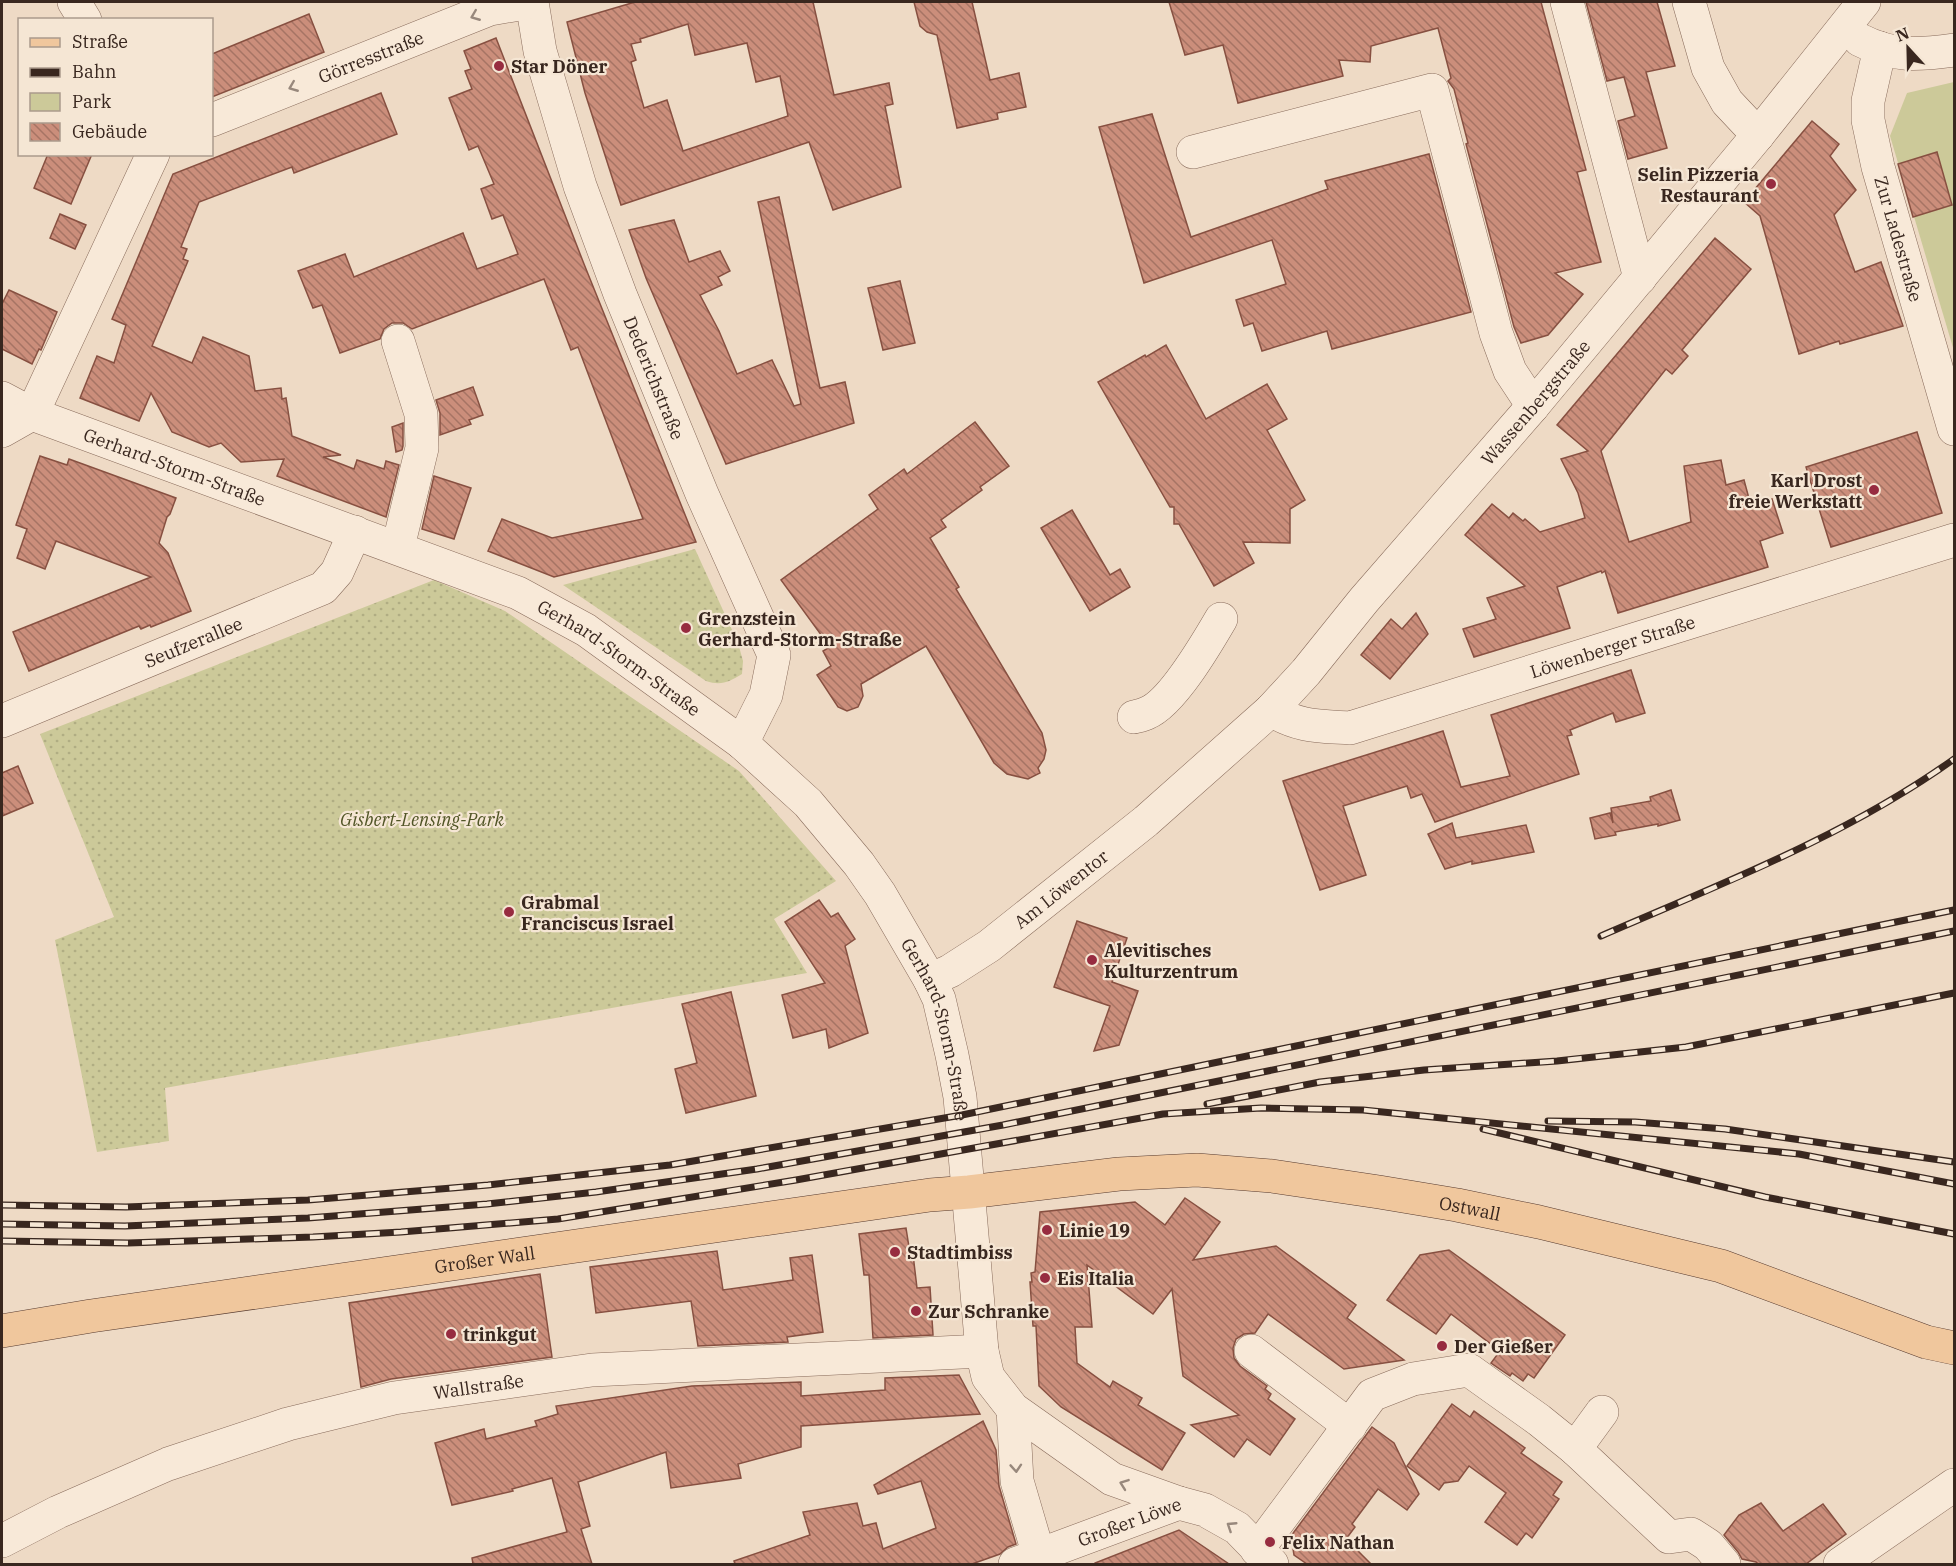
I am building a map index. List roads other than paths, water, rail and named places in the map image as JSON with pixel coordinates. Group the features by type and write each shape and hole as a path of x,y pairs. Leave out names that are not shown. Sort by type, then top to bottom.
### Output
{"main road":[{"name":"Ostwall","path":"969,1192 1119,1174 1197,1170 1272,1176 1379,1192 1539,1222 1721,1266 1926,1342 1954,1348"},
{"name":"Großer Wall","path":"2,1331 736,1222 930,1195 969,1192"}],"street":[{"path":"74,2 84,18"},
{"name":"Görresstraße","path":"213,120 490,9 531,2"},
{"name":"Dederichstraße","path":"531,2 540,51 580,186 620,294 702,494 774,655 766,695 742,743"},
{"path":"1567,2 1640,278"},
{"path":"1689,2 1708,69 1727,102 1758,135"},
{"name":"Wassenbergstraße","path":"1187,786 1271,710 1306,672 1364,600 1533,406 1640,278 1864,2"},
{"path":"1842,30 1895,54 1919,55 1954,50"},
{"name":"Zur Ladestraße","path":"1880,48 1868,101 1871,132 1878,166 1954,429"},
{"path":"1193,152 1432,90 1496,333 1510,371 1533,406"},
{"path":"2,431 32,414 152,156"},
{"path":"398,341 421,414 422,448 398,547"},
{"name":"Gerhard-Storm-Straße","path":"2,398 32,414 518,592 586,630 742,743 808,803 859,864 880,894 930,980 939,999 952,1055 964,1132 969,1192"},
{"name":"Seufzerallee","path":"2,721 323,588 337,572 355,532"},
{"name":"Löwenberger Straße","path":"1271,710 1290,721 1317,726 1350,728 1954,540"},
{"path":"1134,717 1147,714 1159,706 1191,668 1221,619"},
{"name":"Am Löwentor","path":"930,980 950,971 989,946 1187,786"},
{"path":"969,1192 982,1352"},
{"path":"1251,1351 1350,1426"},
{"name":"Großer Löwe","path":"982,1352 988,1377 1013,1409 1112,1479 1179,1503"},
{"name":"Wallstraße","path":"2,1541 58,1512 168,1464 288,1424 394,1398 592,1370 982,1352"},
{"path":"1179,1503 1204,1510 1237,1528 1264,1557 1372,1395 1413,1379 1469,1370 1575,1449 1669,1537 1691,1534 1708,1545 1724,1564"},
{"name":"Großer Löwe","path":"1013,1409 1017,1481 1027,1560 1179,1503"},
{"path":"1575,1449 1602,1412"},
{"path":"1840,1564 1954,1485"}],"railway":[{"path":"1601,936 1827,835 1913,786 1954,759"},
{"path":"2,1205 126,1207 308,1200 488,1185 670,1165 962,1115 1954,910"},
{"path":"2,1224 125,1226 308,1218 487,1204 596,1192 757,1169 1003,1125 1954,931"},
{"path":"1207,1104 1320,1082 1424,1070 1557,1061 1686,1047 1954,993"},
{"path":"2,1241 128,1243 313,1237 558,1219 796,1180 1163,1114 1261,1108 1363,1110 1799,1154 1954,1184"},
{"path":"1548,1121 1635,1122 1725,1129 1954,1162"},
{"path":"1483,1129 1765,1197 1954,1234"}],"place":[{"name":"Star Döner","path":"499,66"},
{"name":"Selin Pizzeria Restaurant","path":"1771,184"},
{"name":"Karl Drost freie Werkstatt","path":"1874,490"},
{"name":"Grenzstein Gerhard-Storm-Straße","path":"686,628"},
{"name":"Grabmal Franciscus Israel","path":"509,912"},
{"name":"Alevitisches Kulturzentrum","path":"1092,960"},
{"name":"Linie 19","path":"1047,1230"},
{"name":"Stadtimbiss","path":"895,1252"},
{"name":"Eis Italia","path":"1045,1278"},
{"name":"Zur Schranke","path":"916,1311"},
{"name":"trinkgut","path":"451,1334"},
{"name":"Der Gießer","path":"1442,1346"},
{"name":"Felix Nathan","path":"1270,1542"}],"park label":[{"name":"Gisbert-Lensing-Park","path":"422,819"}]}
